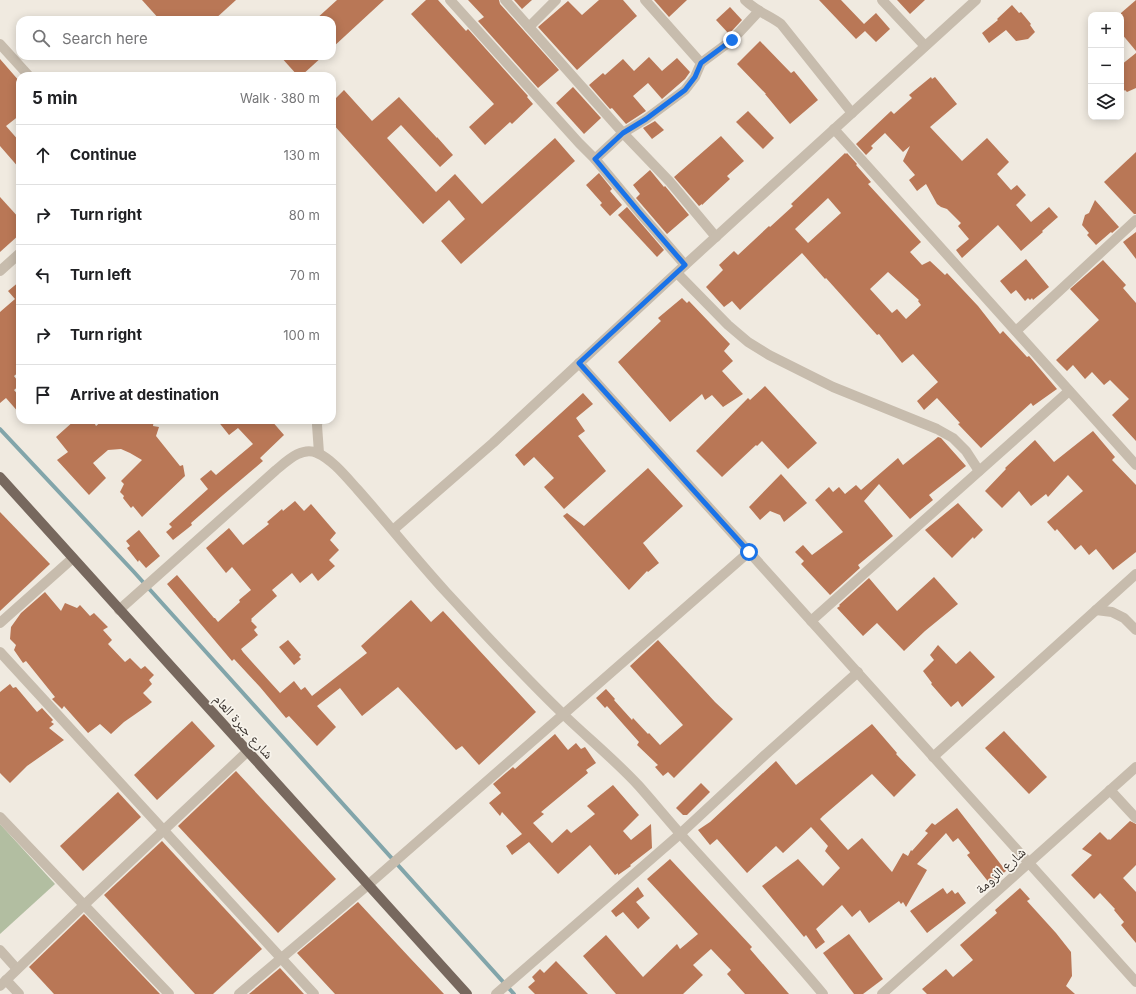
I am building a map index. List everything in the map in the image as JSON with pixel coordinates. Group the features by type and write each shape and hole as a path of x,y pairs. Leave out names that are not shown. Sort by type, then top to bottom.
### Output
{"main road":[{"name":"شارع جبرة العام","path":"0,478 467,994"}],"street":[{"path":"450,0 595,159 685,265"},
{"path":"505,0 623,133 670,182 716,237"},
{"path":"529,27 556,0"},
{"path":"645,0 701,63"},
{"path":"745,0 752,7 781,24 852,113"},
{"path":"882,0 925,46"},
{"path":"393,530 493,443 685,265 976,0"},
{"path":"595,159 623,133 646,119 685,90 695,77 701,63 732,40 759,11"},
{"path":"0,44 26,72"},
{"path":"834,129 1136,465"},
{"path":"1016,331 1136,220"},
{"path":"0,270 16,256"},
{"path":"677,273 728,325 748,342 769,355 833,387 937,429 953,438 966,451 979,471"},
{"path":"579,363 1136,982"},
{"path":"811,621 1068,391"},
{"path":"317,424 319,453"},
{"path":"120,610 276,470 300,453 310,450 319,453 347,478 466,614 563,714 638,785 680,834 791,956 823,994"},
{"path":"239,994 368,885 749,552"},
{"path":"0,623 73,558"},
{"path":"933,757 1136,574"},
{"path":"1096,610 1112,612 1124,618 1136,630"},
{"path":"0,652 314,994"},
{"path":"496,994 680,834 765,755 858,672"},
{"path":"19,994 3,983 248,751"},
{"name":"شارع الزومة","path":"882,994 1136,767"},
{"path":"1110,790 1136,818"},
{"path":"0,817 169,994"},
{"path":"0,950 17,969"}],"green space":[{"path":"0,824 55,884 0,934"}],"building":[{"path":"142,0 236,0 218,16 156,16"},
{"path":"337,0 384,0 336,44 336,16 319,16"},
{"path":"426,0 438,0 466,31 468,29 528,96 527,97 533,104 512,124 510,122 485,145 469,127 494,104 411,14"},
{"path":"468,0 499,0 500,4 559,70 538,88 478,21 484,17"},
{"path":"514,0 532,0 522,9"},
{"path":"599,0 623,0 637,16 577,70 538,27 568,1 582,15"},
{"path":"654,0 687,0 669,17"},
{"path":"819,0 841,0 864,24 876,13 890,29 876,42 865,31 856,39"},
{"path":"897,0 925,0 910,14"},
{"path":"1136,0 1136,51 1124,37 1124,12 1122,12"},
{"path":"1012,5 1019,13 1021,12 1031,24 1030,25 1035,32 1028,39 1016,41 1006,30 989,43 982,33 998,20 997,19"},
{"path":"730,7 742,20 729,34 716,20"},
{"path":"760,41 791,73 794,71 818,100 790,124 766,94 737,64"},
{"path":"1136,53 1136,88 1127,92 1124,91 1124,63"},
{"path":"649,57 662,71 677,58 690,72 685,79 662,99 648,83 633,96 646,111 626,124 612,108 610,109 589,85 603,73 605,75 623,59 634,71"},
{"path":"0,59 16,77 16,118 6,126 16,137 16,164 0,146"},
{"path":"284,60 319,60 305,72 294,72"},
{"path":"931,77 932,79 935,77 957,104 930,127 962,161 987,138 1009,162 997,174 1011,190 1017,185 1026,195 1016,205 1031,222 1049,207 1058,217 1021,251 998,225 962,258 956,250 969,239 958,226 961,223 947,209 937,204 926,184 917,191 909,180 915,175 903,161 910,146 903,152 885,133 871,146 873,148 866,155 856,144 891,111 894,114 912,98 909,95"},
{"path":"573,87 601,118 584,134 556,103"},
{"path":"344,90 372,121 399,97 453,155 440,167 401,125 387,138 436,192 455,174 482,204 555,138 575,161 461,264 441,241 465,219 449,200 423,224 336,127 336,98"},
{"path":"748,111 774,138 763,149 736,122"},
{"path":"655,121 664,130 652,139 643,128"},
{"path":"721,136 744,161 727,176 730,179 702,205 699,206 674,177"},
{"path":"1136,152 1136,214 1134,214 1104,182"},
{"path":"845,153 847,153 871,182 868,184 921,242 910,252 922,265 930,261 945,275 947,273 978,306 1000,334 1003,331 1027,357 1029,356 1057,389 1033,406 1031,403 981,448 958,424 960,423 937,398 924,410 917,401 938,382 913,354 902,363 879,334 877,335 802,253 740,310 732,301 724,307 706,287 723,270 719,265 734,251 738,255 793,206 791,204","holes":["828,198 841,213 808,243 795,229","888,272 919,300 918,301 921,305 906,319 897,309 892,313 870,289"]},
{"path":"650,170 689,215 667,234 636,198 640,194 633,185"},
{"path":"599,173 612,189 610,191 622,205 610,216 600,205 602,203 586,185"},
{"path":"0,197 16,215 16,238 0,252"},
{"path":"1095,200 1119,227 1096,245 1087,235 1089,233 1082,225 1085,215 1089,213"},
{"path":"627,207 664,250 657,257 618,215"},
{"path":"1136,232 1136,259 1123,242"},
{"path":"1026,259 1049,287 1033,300 1032,298 1030,300 1028,298 1025,301 1016,290 1011,294 1000,281"},
{"path":"1103,260 1126,285 1123,288 1136,303 1136,441 1112,415 1129,399 1110,380 1104,385 1092,372 1085,379 1073,365 1067,371 1056,360 1099,320 1070,289"},
{"path":"16,284 16,374 14,376 16,379 16,388 14,390 16,392 16,409 6,398 0,403 0,312 15,299 8,291"},
{"path":"682,298 687,303 689,301 730,344 724,351 733,361 722,371 743,394 723,407 712,395 705,400 702,394 670,422 618,362 661,321 658,318"},
{"path":"765,386 817,443 788,469 762,441 722,477 696,451 748,398 750,400"},
{"path":"583,393 593,404 576,418 585,431 578,436 606,471 564,509 544,487 554,478 534,457 524,466 515,455"},
{"path":"71,424 95,424 96,426 98,424 153,424 153,426 159,427 156,436 180,466 183,465 185,476 142,517 133,506 131,508 120,492 124,484 121,481 142,460 121,449 108,450 93,463 106,478 89,495 57,460 68,452 56,437"},
{"path":"220,424 274,424 284,435 260,458 263,461 191,523 192,525 173,540 166,532 172,527 169,524 208,489 200,479 211,470 216,475 253,444 238,428 229,435"},
{"path":"1093,431 1115,457 1112,460 1136,485 1136,552 1113,570 1096,549 1089,555 1081,545 1075,550 1057,529 1055,531 1047,522 1083,491 1068,475 1048,497 1046,494 1031,506 1019,491 1002,508 985,491 1006,469 1005,468 1035,440 1054,462"},
{"path":"938,437 941,438 966,466 929,495 933,500 910,519 879,484 864,501 893,536 858,565 860,568 830,595 801,564 804,561 795,552 803,545 812,555 843,532 815,500 829,487 833,492 839,487 845,494 856,485 861,490 898,458 903,465"},
{"path":"648,468 683,506 643,543 659,563 648,572 647,571 629,590 563,516 567,513 584,526"},
{"path":"781,474 807,503 784,522 780,515 770,511 760,520 749,507"},
{"path":"295,501 304,511 311,504 336,533 330,540 339,550 329,560 335,566 318,581 312,573 300,583 292,573 272,590 277,596 251,619 257,627 254,630 258,635 241,649 243,652 280,693 294,681 301,690 305,687 312,696 367,653 361,646 411,600 431,622 443,611 536,712 479,765 462,746 456,750 398,687 362,716 340,688 317,706 336,727 317,746 289,716 286,718 234,659 232,661 167,584 177,575 218,622 251,590 232,567 226,573 206,548 229,528 243,545 269,524 267,522 282,509 283,511"},
{"path":"958,503 983,530 974,539 973,537 952,558 925,530"},
{"path":"0,512 50,564 0,611"},
{"path":"139,530 160,556 146,568 139,560 138,562 127,548 130,546 126,541"},
{"path":"934,577 958,604 925,631 904,651 877,623 863,636 837,608 869,578 897,611"},
{"path":"45,592 61,611 65,603 77,608 80,605 90,616 94,613 108,627 103,630 112,640 108,644 125,662 130,658 141,669 145,666 154,675 149,680 152,684 143,693 152,702 124,722 111,734 100,724 88,733 64,706 62,709 52,699 55,697 26,661 23,663 14,650 16,645 10,639 11,627 21,613"},
{"path":"288,640 301,655 299,657 301,659 294,665 279,647"},
{"path":"658,640 715,702 733,719 674,778 668,772 663,776 655,767 658,765 637,745 639,742 607,706 605,708 596,698 606,689 632,720 633,718 660,745 683,725 630,666"},
{"path":"938,645 956,664 970,651 995,677 962,707 958,701 951,707 931,684 932,683 923,671 934,660 930,655"},
{"path":"10,684 13,688 16,687 37,712 42,708 53,720 51,722 54,724 49,728 64,740 27,766 10,783 0,773 0,692"},
{"path":"192,721 215,746 157,800 134,775"},
{"path":"872,724 897,753 896,754 916,775 894,797 872,774 820,819 848,850 862,838 892,872 903,853 908,856 911,850 912,851 928,833 925,831 932,823 935,825 957,808 1006,871 990,884 967,855 970,853 958,838 953,842 946,833 917,864 927,870 906,907 903,902 901,904 899,901 869,923 860,910 852,917 842,905 816,929 825,942 816,949 806,935 804,937 762,886 798,859 823,886 840,868 825,851 828,846 811,827 783,853 776,846 747,873 717,839 710,845 698,830 710,822 776,761 796,785"},
{"path":"1004,731 1047,777 1029,794 985,748"},
{"path":"555,734 568,750 576,743 581,749 585,747 596,763 586,770 588,773 541,812 544,814 533,823 552,843 567,829 571,833 595,814 587,806 613,785 639,815 623,831 631,840 651,824 652,848 618,875 618,873 615,875 590,845 558,874 529,842 512,855 506,846 522,834 502,812 500,816 489,803 501,793 493,784 513,767 515,769"},
{"path":"236,771 336,879 278,933 178,826"},
{"path":"701,783 710,792 687,815 683,815 676,808"},
{"path":"118,792 141,817 83,871 60,846"},
{"path":"1130,821 1136,824 1136,865 1123,878 1136,892 1136,943 1121,925 1124,922 1114,910 1115,909 1100,893 1094,899 1071,875 1092,855 1082,849 1100,832 1108,840 1110,840"},
{"path":"162,841 262,949 213,994 195,994 104,895"},
{"path":"670,859 752,947 750,949 789,994 745,994 727,974 731,970 711,949 693,965 703,975 683,994 616,994 583,956 606,935 643,977 677,944 680,949 698,934 647,879"},
{"path":"638,887 644,896 636,902 650,918 638,929 623,912 616,917 611,911"},
{"path":"943,888 947,894 952,890 955,894 958,892 966,903 927,933 910,911"},
{"path":"1020,888 1030,899 1027,901 1071,952 1072,976 1066,986 1075,994 927,994 922,989 946,969 953,977 973,960 960,945 997,913 995,910"},
{"path":"358,902 444,994 335,994 297,953"},
{"path":"84,914 160,994 54,994 29,967"},
{"path":"849,934 883,979 863,994 854,994 823,953"},
{"path":"556,961 588,994 535,994 528,987 535,981 532,977 540,969 544,973"},
{"path":"280,968 304,994 249,994"}],"waterway":[{"path":"0,429 134,572 514,994"}],"route":[{"path":"732,40 701,63 691,84 685,90 646,119 623,133 595,159 685,265 579,363 749,552"}]}
